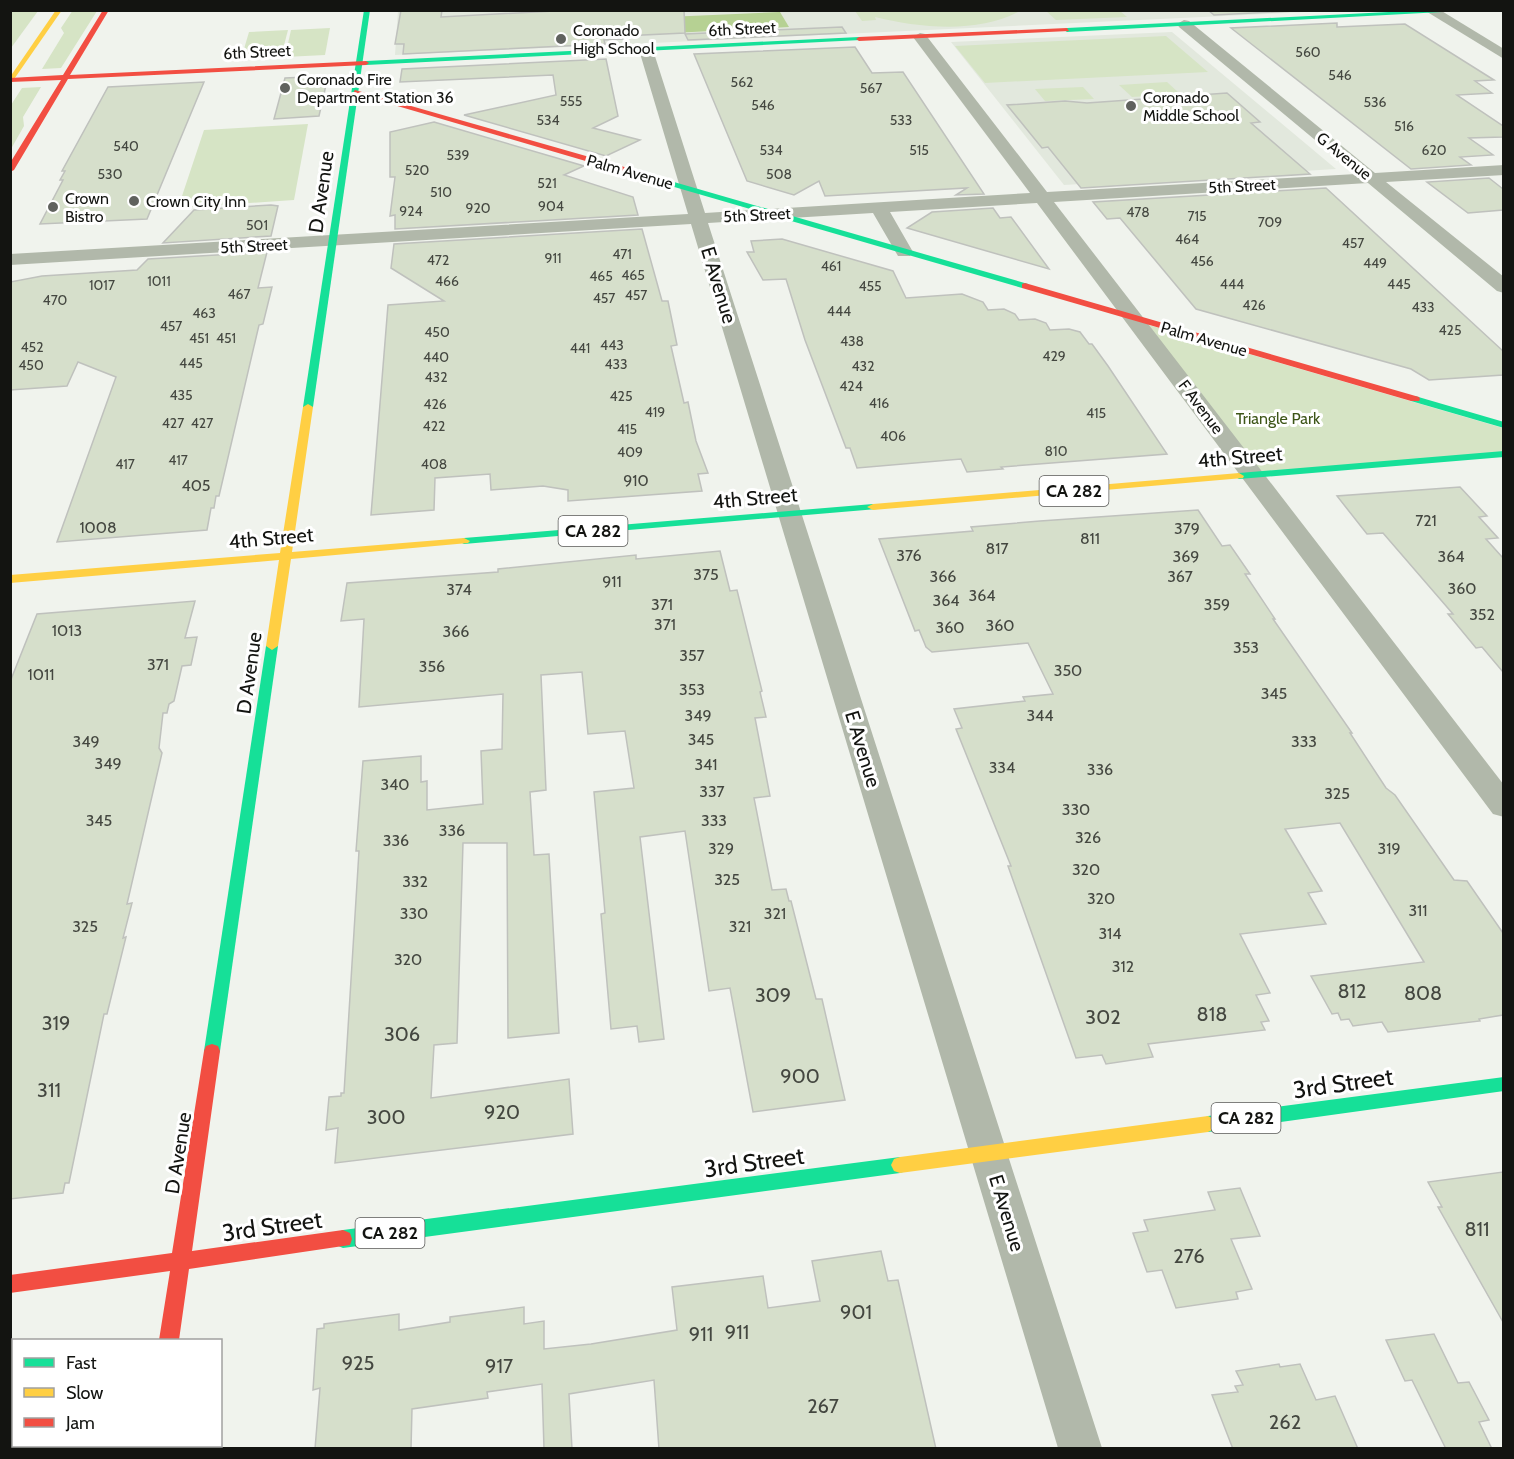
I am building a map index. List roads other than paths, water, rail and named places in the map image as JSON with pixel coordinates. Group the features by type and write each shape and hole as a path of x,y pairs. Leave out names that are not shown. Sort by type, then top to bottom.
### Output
{"main road":[{"path":"11,81 59,10"},
{"path":"10,170 106,10"},
{"name":"D Avenue","path":"170,1339 367,10"},
{"name":"6th Street","path":"11,81 1476,10"},
{"name":"Palm Avenue","path":"355,92 1503,425"},
{"name":"4th Street","path":"10,579 1503,454"},
{"name":"3rd Street","path":"10,1284 1503,1084"}],"street":[{"path":"1431,12 1503,55"},
{"name":"G Avenue","path":"1184,24 1503,287"},
{"name":"F Avenue","path":"920,37 1503,807"},
{"name":"E Avenue","path":"646,50 1080,1449"},
{"name":"5th Street","path":"10,261 1503,170"},
{"path":"879,208 904,252"}],"place":[{"name":"Coronado High School","path":"561,39"},
{"name":"Coronado Fire Department Station 36","path":"285,88"},
{"name":"Coronado Middle School","path":"1131,106"},
{"name":"Crown City Inn","path":"134,201"},
{"name":"Crown Bistro","path":"53,207"}],"park label":[{"name":"Triangle Park","path":"1278,418"}]}
